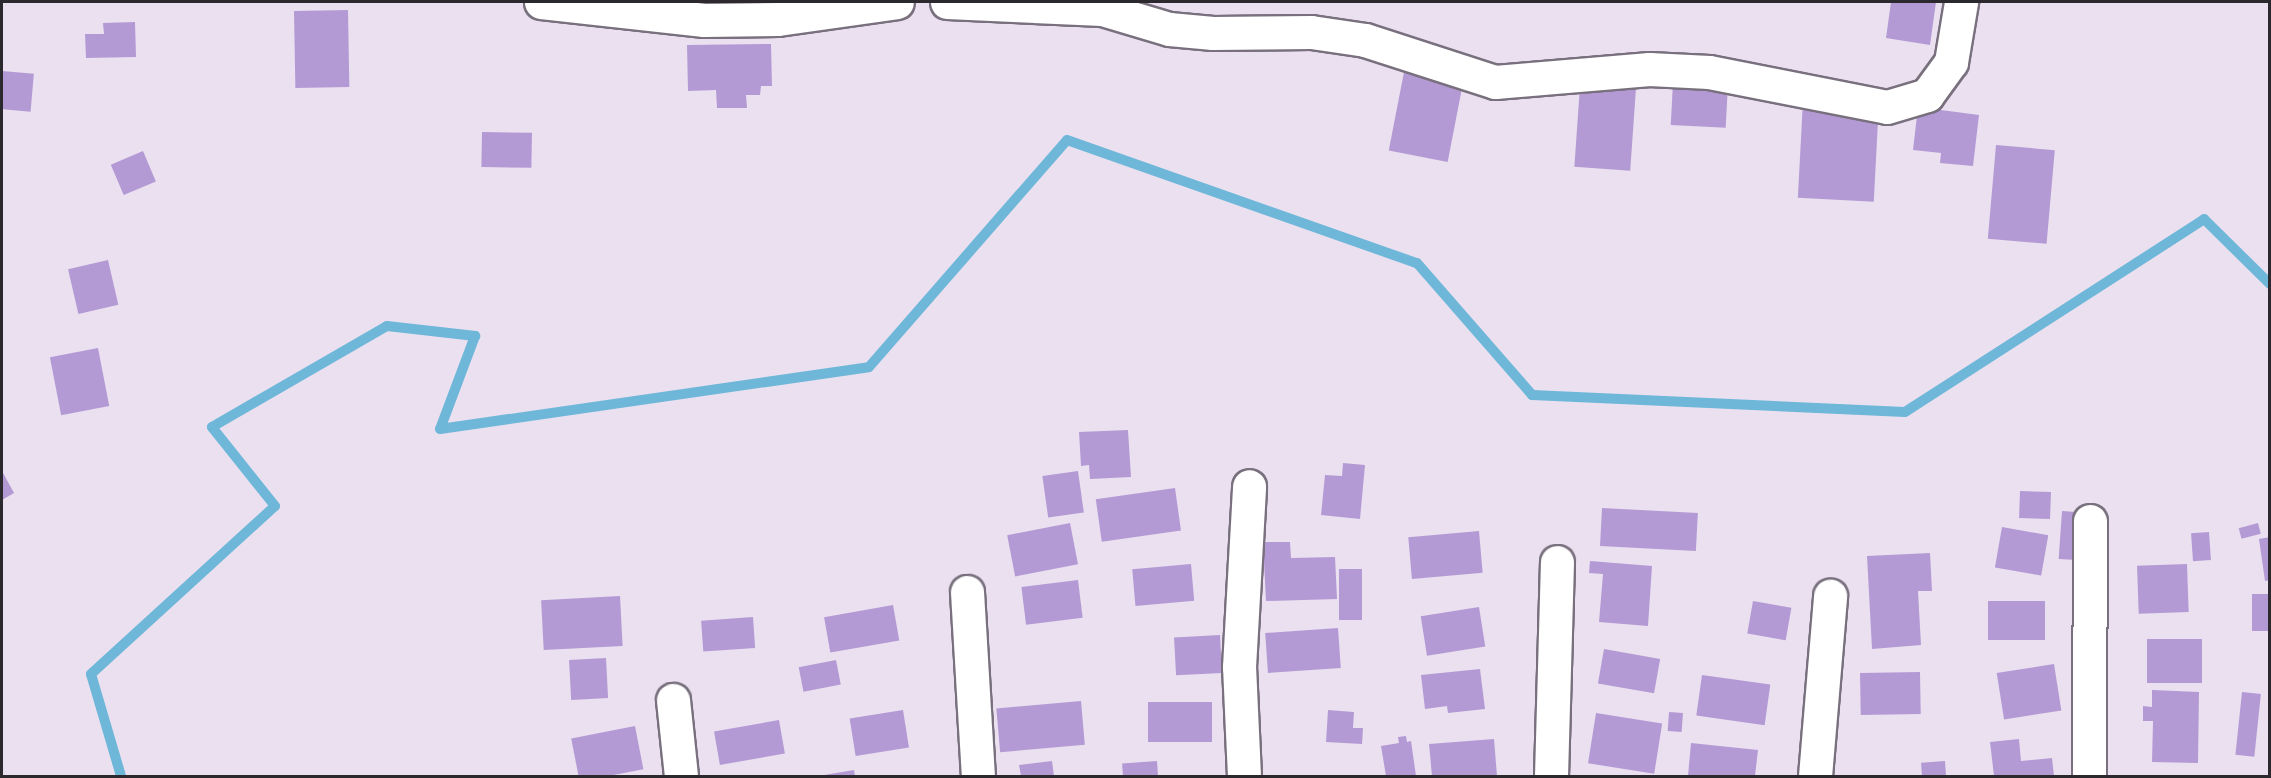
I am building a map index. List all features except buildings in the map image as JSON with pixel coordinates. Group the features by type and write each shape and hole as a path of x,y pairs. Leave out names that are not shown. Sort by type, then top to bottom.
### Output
{"street":[{"path":"542,2 704,20 778,19 827,7 897,2"},
{"path":"947,2 1102,9 1169,29 1213,33 1322,33 1365,40 1495,82 1649,69 1709,72 1887,107 1927,95 1951,62 1961,2"},
{"path":"1244,777 1239,667 1249,486"},
{"path":"2089,777 2090,521"},
{"path":"1551,777 1557,562"},
{"path":"967,592 978,777"},
{"path":"1815,777 1830,596"},
{"path":"673,700 681,777"}],"waterway":[{"path":"121,776 91,674 275,506 212,427 387,326 475,336 440,429 869,367 1067,140 1417,263 1532,395 1905,412 2204,219 2270,284"}]}
